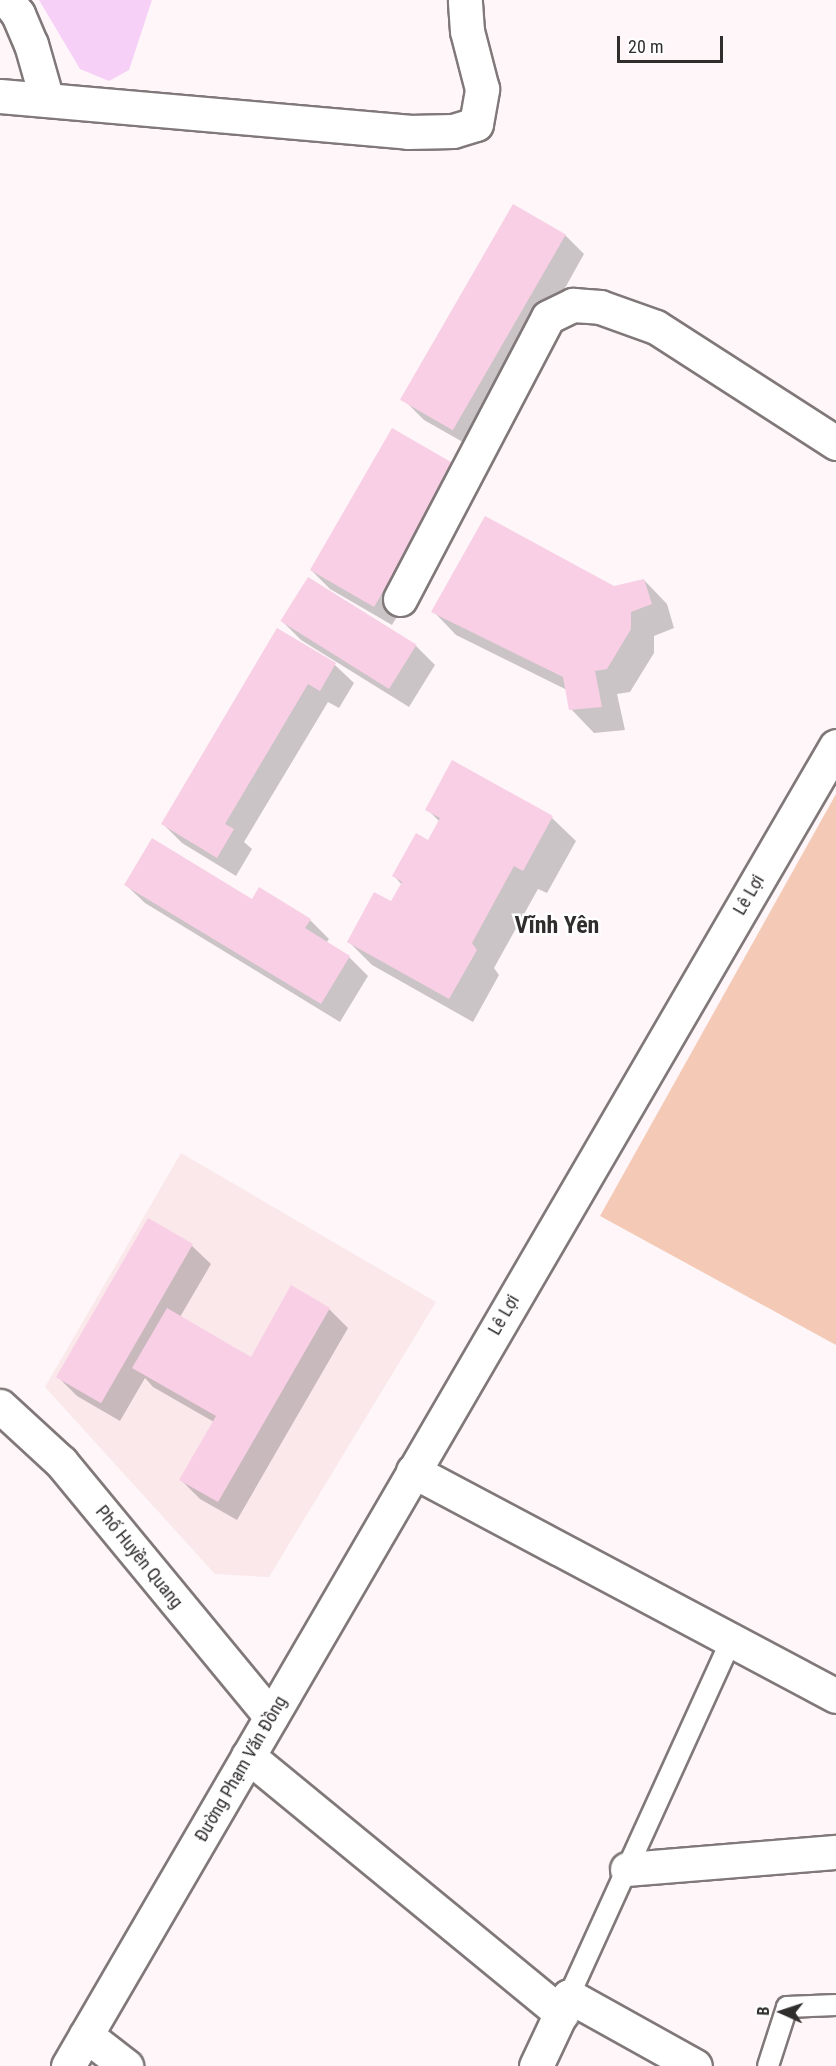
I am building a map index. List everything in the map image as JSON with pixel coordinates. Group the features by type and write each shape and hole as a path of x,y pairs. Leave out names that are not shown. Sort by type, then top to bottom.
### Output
{"street":[{"path":"7,0 18,14 31,44 47,100"},
{"path":"0,96 408,132 453,131 476,124 482,89 467,31 465,0"},
{"path":"400,599 548,317 573,305 600,308 656,327 836,443"},
{"name":"Lê Lợi","path":"413,1471 836,746"},
{"name":"Phố Huyền Quang","path":"0,1406 60,1462 271,1717"},
{"path":"413,1471 836,1696"},
{"name":"Đường Phạm Văn Đồng","path":"68,2066 413,1471"},
{"path":"248,1756 565,2005 695,2066"},
{"path":"627,1869 836,1852"},
{"path":"536,2066 565,2005"},
{"path":"86,2035 126,2066"}],"lane":[{"path":"565,2005 731,1640"},
{"path":"768,2066 787,2007 836,2006"}],"shaded area":[{"path":"39,0 152,0 129,70 109,81 80,69"},
{"path":"836,794 836,1345 600,1216"},
{"path":"181,1153 436,1302 269,1577 215,1574 45,1387"}],"building":[{"path":"513,204 566,234 453,430 400,400"},
{"path":"392,428 456,465 374,607 310,570"},
{"path":"485,516 614,586 644,579 652,604 631,612 631,629 607,669 595,671 602,707 569,710 563,677 431,612"},
{"path":"308,577 417,645 389,689 280,621"},
{"path":"277,628 336,663 320,691 308,684 225,824 234,829 217,858 161,824"},
{"path":"452,760 553,816 523,871 514,866 472,943 477,950 449,999 347,942 374,892 391,901 402,882 392,876 416,833 428,840 440,818 425,810"},
{"path":"152,838 252,899 259,887 311,919 305,928 350,956 321,1004 124,885"},
{"path":"148,1218 193,1244 101,1403 56,1377"},
{"path":"291,1285 330,1308 218,1502 179,1480 216,1416 132,1368 167,1308 251,1357"}],"district":[{"name":"Vĩnh Yên","path":"557,926"}]}
